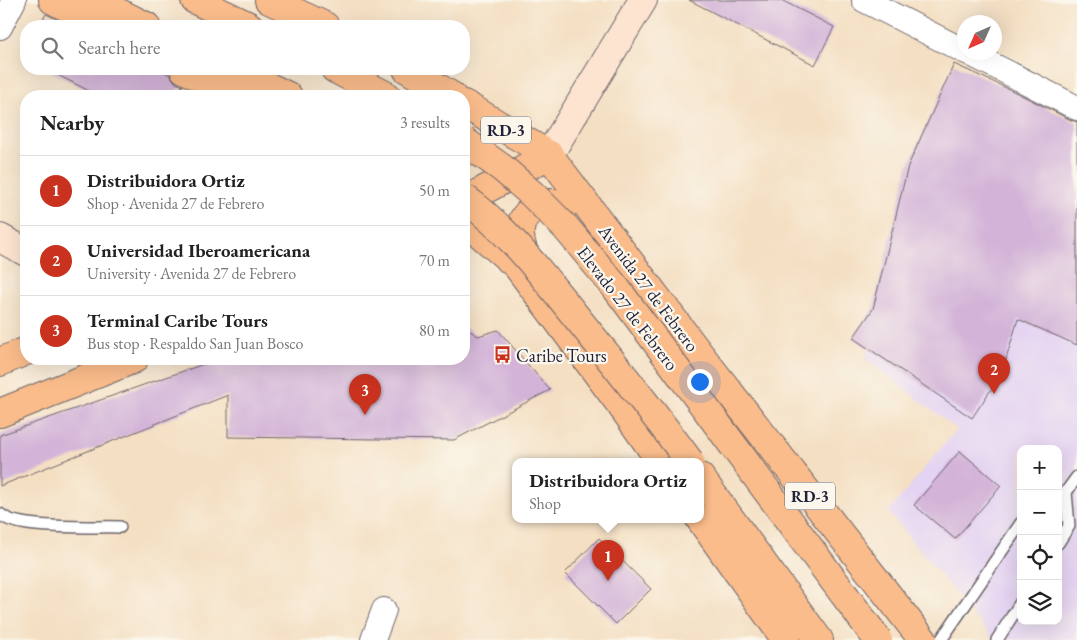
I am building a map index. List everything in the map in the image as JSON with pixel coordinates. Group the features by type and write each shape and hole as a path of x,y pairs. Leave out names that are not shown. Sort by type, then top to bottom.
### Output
{"main road":[{"path":"53,0 91,20"},
{"path":"92,0 134,20"},
{"path":"196,0 237,20"},
{"path":"269,0 312,20"},
{"path":"196,75 225,90"},
{"path":"244,75 276,90"},
{"path":"347,75 375,90"},
{"path":"417,75 442,90"},
{"name":"Avenida 27 de Febrero","path":"470,108 549,156 698,352 923,640"},
{"name":"Elevado 27 de Febrero","path":"470,145 502,168 532,194 566,228 616,288 878,640"},
{"path":"470,196 549,156"},
{"path":"623,408 612,375 528,261 520,231 525,217 533,208 547,202 559,204 578,216 671,332 698,352"},
{"path":"470,203 483,211 528,257 657,417 687,458"},
{"path":"470,225 517,266 658,458"},
{"path":"0,362 20,354"},
{"path":"0,412 119,365"},
{"path":"704,482 820,640"},
{"path":"703,523 786,640"}],"street":[{"path":"0,27 14,0"},
{"path":"549,156 642,0"},
{"path":"864,0 957,47"},
{"path":"982,60 1077,108"},
{"path":"0,238 20,249"},
{"path":"374,640 384,610"}],"lane":[{"path":"1062,537 1069,526 1062,494 1077,477"},
{"path":"0,514 5,518 33,525 120,527"},
{"path":"941,640 1017,529"},
{"path":"996,640 1017,608"}],"shaded area":[{"path":"1077,132 1077,640 994,640 888,512 957,429 865,359 900,268"}],"building":[{"path":"689,0 781,0 834,27 815,65"},
{"path":"46,14 58,20 42,20"},
{"path":"954,64 1077,122 1077,345 1018,319 1002,373 972,418 853,338 873,309 908,166"},
{"path":"58,75 170,75 176,83 183,86 177,90 87,90"},
{"path":"498,330 550,390 454,440 228,437 228,395 0,486 0,435 201,365 470,365 470,331 478,336"},
{"path":"960,451 1001,486 955,539 914,505"},
{"path":"599,538 651,589 616,624 565,573"}],"place":[{"name":"Caribe Tours","path":"502,355"},
{"name":"Universidad Iberoamericana","path":"994,394"},
{"name":"Terminal Caribe Tours","path":"365,415"},
{"name":"Distribuidora Ortiz","path":"608,581"}]}
